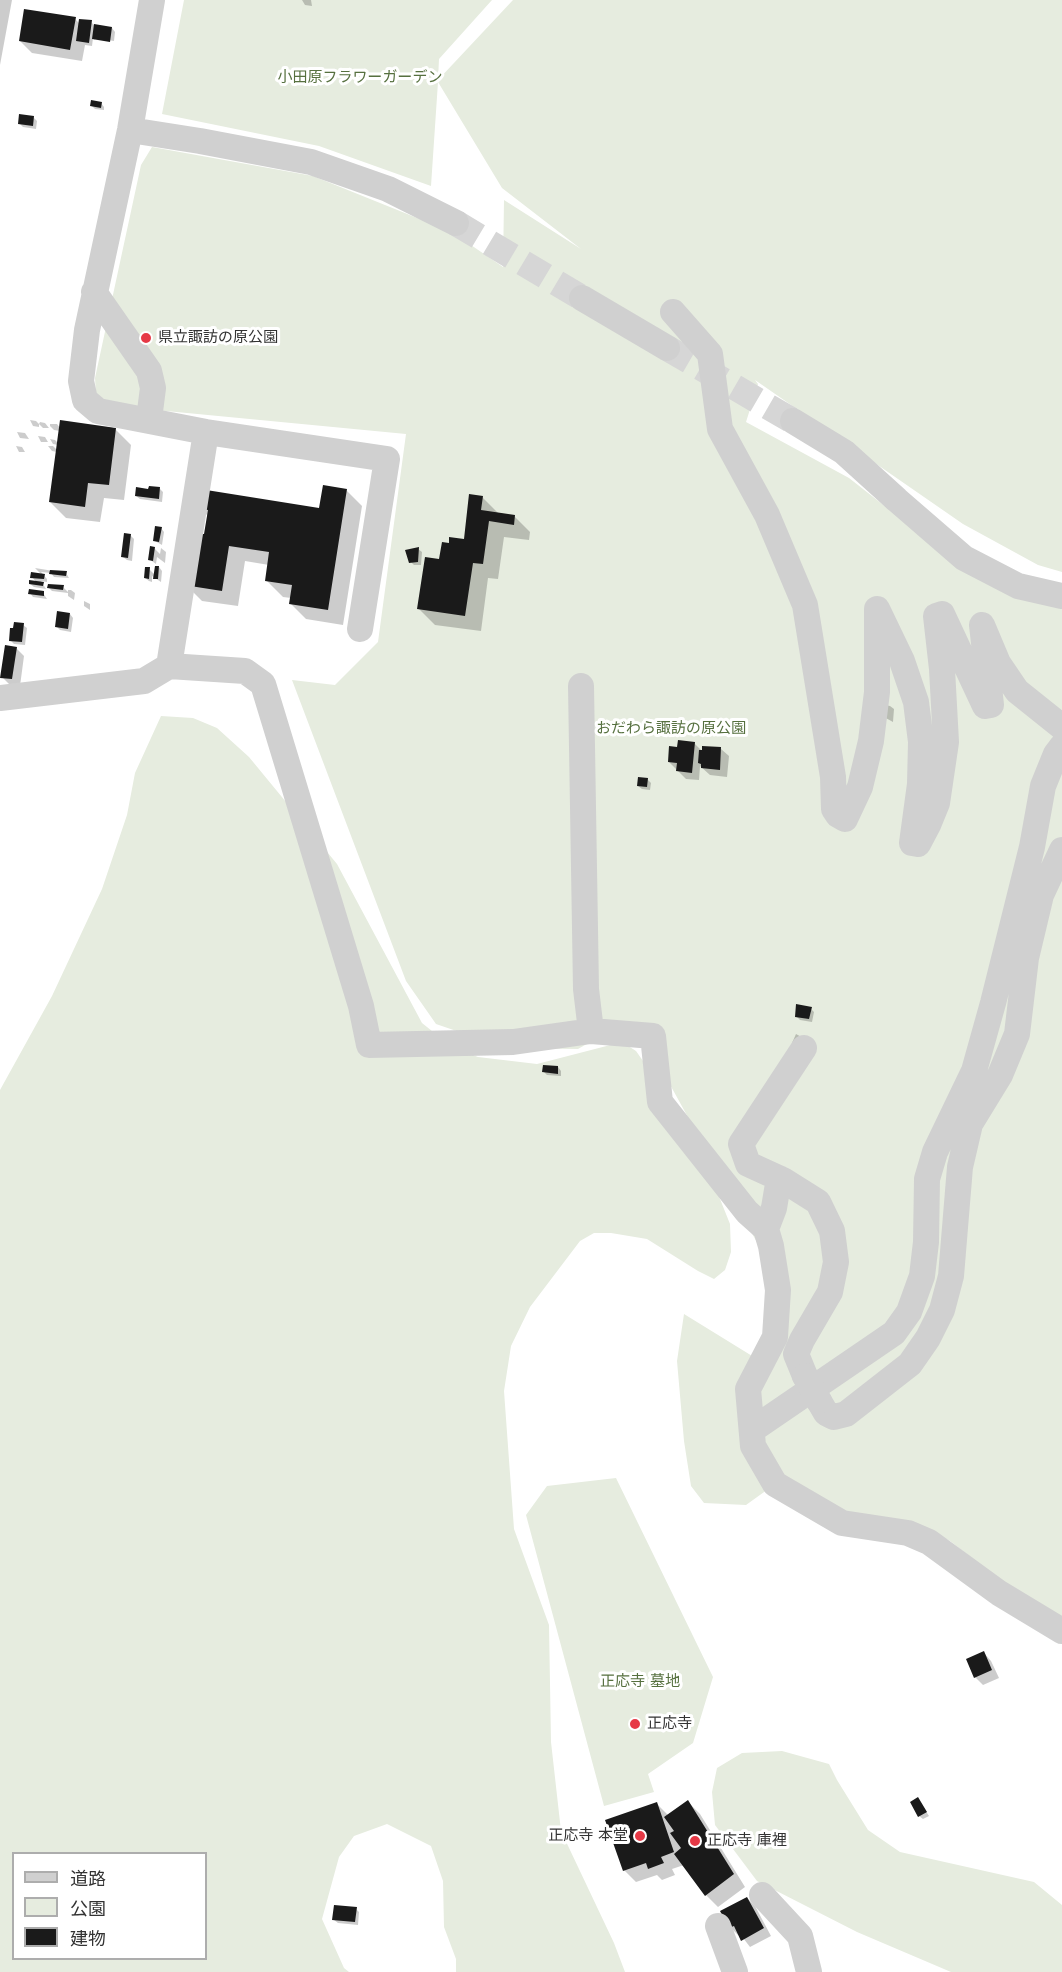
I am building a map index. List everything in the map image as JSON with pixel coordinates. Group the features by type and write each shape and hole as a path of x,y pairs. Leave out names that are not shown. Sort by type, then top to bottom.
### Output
{"street":[{"path":"152,0 130,130 87,330 81,381 85,400 98,411 149,419 206,432 387,459 360,628"},
{"path":"130,130 311,162 388,189 456,223"},
{"path":"94,292 149,371 153,388 149,419"},
{"path":"582,298 667,348"},
{"path":"673,312 710,354 720,429 767,515 805,604 834,777 834,809 838,814 845,819 860,787 871,741 877,692 878,609 902,661 916,702 921,742 920,784 912,843 918,844 937,803 946,742 936,616 942,614 985,706 992,705 982,625 998,663 1017,691 1061,733 1056,754 1043,786 1032,847 974,1071 935,1152 927,1179 926,1242 922,1276 909,1312 894,1333 753,1430"},
{"path":"794,422 844,452 964,558 1018,586 1062,596"},
{"path":"169,666 206,432"},
{"path":"0,698 144,681 169,666 245,671 263,684 361,1006 369,1045 513,1042 591,1031 653,1036 660,1102 747,1212 766,1229 771,1246 778,1290 775,1336 748,1389 753,1446 775,1484 842,1523 908,1533 929,1542 999,1593 1062,1631"},
{"path":"581,686 586,989 591,1031"},
{"path":"804,1048 741,1144 748,1164 779,1178 818,1202 832,1231 836,1262 830,1292 801,1340 796,1354 826,1413 834,1417 846,1414 910,1364 928,1338 942,1310 951,1276 960,1167 970,1124 1000,1075 1017,1034 1026,958 1041,895 1062,850"},
{"path":"766,1229 774,1208 779,1178"},
{"path":"762,1895 800,1936 809,1972"},
{"path":"718,1926 735,1972"}],"green space":[{"name":"おだわら諏訪の原公園","path":"184,0 492,0 439,59 438,80 513,0 1062,0 1062,572 1038,565 963,524 755,380 758,384 746,422 849,478 942,551 1062,606 1062,1620 1047,1617 950,1541 928,1529 863,1520 778,1482 746,1505 704,1503 691,1486 684,1441 677,1361 684,1314 770,1367 770,1266 641,1032 606,1033 578,1049 506,1048 436,1024 406,981 292,680 335,685 378,642 406,434 114,406 96,394 95,378 141,165 152,147 313,176 452,232 503,267 504,200 581,249 502,188 438,82 431,186 319,146 162,114"},
{"path":"161,716 193,718 217,728 249,757 337,864 422,1023 452,1047 478,1057 537,1064 622,1042 636,1051 655,1078 718,1194 730,1224 731,1252 725,1270 714,1279 647,1239 611,1233 594,1233 580,1241 530,1307 511,1346 504,1391 514,1529 549,1625 551,1742 561,1831 614,1943 625,1972 456,1972 456,1959 444,1927 443,1881 431,1846 387,1824 354,1836 339,1857 322,1919 344,1968 349,1972 0,1972 0,1090 52,996 102,889 127,815 135,773"},
{"name":"正応寺 墓地","path":"616,1478 713,1677 693,1743 648,1774 654,1792 604,1806 526,1515 547,1486"},
{"path":"782,1751 829,1764 868,1830 900,1852 1034,1882 1062,1905 1062,1972 951,1972 857,1932 757,1881 715,1825 712,1792 717,1768 742,1753"}],"building":[{"path":"24,9 76,17 70,50 19,41"},
{"path":"79,19 92,20 89,43 76,41"},
{"path":"94,24 112,27 110,42 92,39"},
{"path":"91,100 102,102 101,108 90,106"},
{"path":"19,114 34,116 33,126 18,124"},
{"path":"60,420 116,428 109,485 88,483 85,507 49,502"},
{"path":"323,485 347,489 328,610 289,604 292,585 265,581 269,552 229,546 222,591 184,585 192,533 204,534 208,510 197,508 200,489 319,508"},
{"path":"149,486 160,487 159,499 135,496 136,487 148,489"},
{"path":"469,494 483,496 481,510 515,515 514,525 489,521 483,564 473,563 465,616 417,609 425,557 439,559 442,542 449,543 449,537 464,539"},
{"path":"155,526 162,527 159,542 153,541"},
{"path":"124,533 131,534 128,558 121,557"},
{"path":"150,546 155,547 153,561 148,560"},
{"path":"419,547 418,562 409,563 405,550"},
{"path":"155,566 159,566 158,579 153,579"},
{"path":"145,567 150,567 149,579 144,578"},
{"path":"50,570 67,571 66,576 49,574"},
{"path":"31,572 45,574 44,579 30,578"},
{"path":"29,580 44,582 43,586 29,584"},
{"path":"48,584 64,585 63,590 47,588"},
{"path":"29,589 44,591 44,596 28,594"},
{"path":"57,611 70,613 68,629 55,627"},
{"path":"14,622 24,623 22,642 9,641 10,628 13,628"},
{"path":"5,645 17,647 12,679 0,678"},
{"path":"678,740 695,742 692,773 676,771 677,763 668,762 669,746 677,747"},
{"path":"702,746 721,747 720,770 701,768 701,764 698,763 699,750 702,750"},
{"path":"638,777 648,778 647,787 637,786"},
{"path":"796,1004 812,1007 809,1019 795,1017"},
{"path":"543,1065 558,1066 558,1074 542,1072"},
{"path":"984,1651 992,1670 974,1678 966,1659"},
{"path":"918,1797 927,1812 918,1817 910,1802"},
{"name":"正応寺 庫裡","path":"688,1800 734,1874 705,1896 674,1854 681,1848 670,1833 674,1831 664,1817"},
{"name":"正応寺 本堂","path":"657,1802 674,1852 661,1857 664,1863 648,1869 646,1863 623,1871 605,1820"},
{"path":"747,1897 764,1928 741,1941 734,1926 729,1928 720,1911"},
{"path":"334,1905 357,1907 355,1922 332,1920"}],"tunnel":[{"path":"456,223 582,298"},
{"path":"667,348 793,421"}],"place":[{"name":"県立諏訪の原公園","path":"146,338"},
{"name":"正応寺","path":"635,1724"},
{"name":"正応寺 本堂","path":"640,1836"},
{"name":"正応寺 庫裡","path":"695,1841"}],"park label":[{"name":"小田原フラワーガーデン","path":"360,78"}]}
